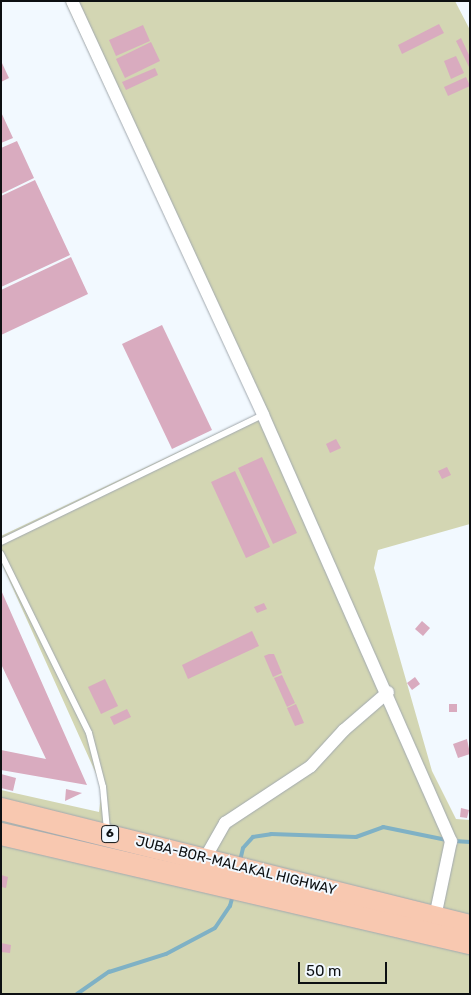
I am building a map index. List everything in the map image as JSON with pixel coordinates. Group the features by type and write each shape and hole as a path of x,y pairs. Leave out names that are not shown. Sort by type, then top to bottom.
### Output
{"highway":[{"name":"JUBA-BOR-MALAKAL HIGHWAY","path":"1,809 108,834 255,882 470,943"},
{"name":"JUBA-BOR-MALAKAL HIGHWAY","path":"1,834 211,868"},
{"name":"JUBA-BOR-MALAKAL HIGHWAY","path":"255,882 435,917 470,926"}],"street":[{"path":"72,1 263,415 388,692 451,841 435,917"},
{"path":"211,868 225,823 311,766 344,730 388,692"}],"lane":[{"path":"1,542 263,415"},
{"path":"1,554 89,733 103,787 108,834"}],"green space":[{"path":"65,1 455,1 470,30 470,524 378,550 374,568 432,771 456,819 470,820 470,994 1,994 1,790 99,812 102,787 1,562 1,536 258,414"}],"building":[{"path":"439,24 444,33 402,54 398,45"},
{"path":"143,25 150,41 116,56 109,40"},
{"path":"461,38 470,57 470,69 456,41"},
{"path":"151,42 160,61 125,78 116,59"},
{"path":"456,56 464,73 451,79 444,61"},
{"path":"1,61 9,78 1,82"},
{"path":"155,68 158,75 126,90 122,82"},
{"path":"466,77 470,86 448,96 444,87"},
{"path":"1,112 13,138 1,143"},
{"path":"17,141 34,178 1,194 1,148"},
{"path":"35,180 70,255 1,287 1,196"},
{"path":"71,257 88,294 1,335 1,290"},
{"path":"162,325 212,430 172,449 122,344"},
{"path":"336,439 341,448 330,453 326,444"},
{"path":"262,457 297,533 273,544 238,468"},
{"path":"447,467 451,475 442,479 438,471"},
{"path":"235,471 270,547 246,558 211,482"},
{"path":"1,590 87,785 1,770 1,750 46,759 1,664"},
{"path":"264,603 267,609 257,613 254,607"},
{"path":"422,621 430,628 423,636 415,629"},
{"path":"252,631 259,646 188,679 182,665"},
{"path":"274,654 282,673 273,677 264,656"},
{"path":"282,675 295,703 287,707 274,678"},
{"path":"415,677 420,684 412,690 407,683"},
{"path":"105,679 118,706 101,714 88,687"},
{"path":"296,704 304,723 295,726 287,708"},
{"path":"449,704 457,704 457,712 449,712"},
{"path":"127,709 131,717 114,725 110,717"},
{"path":"467,739 470,754 458,758 453,744"},
{"path":"1,774 16,778 13,791 1,788"},
{"path":"66,789 82,793 65,801"},
{"path":"461,808 469,810 467,818 460,817"},
{"path":"1,875 8,877 6,888 1,887"},
{"path":"1,943 11,945 10,953 1,952"}],"waterway":[{"path":"240,861 243,848 253,837 271,834 356,837 383,827 447,840"},
{"path":"454,841 470,842"},
{"path":"77,994 109,972 166,954 215,928 230,906 233,895"}]}
